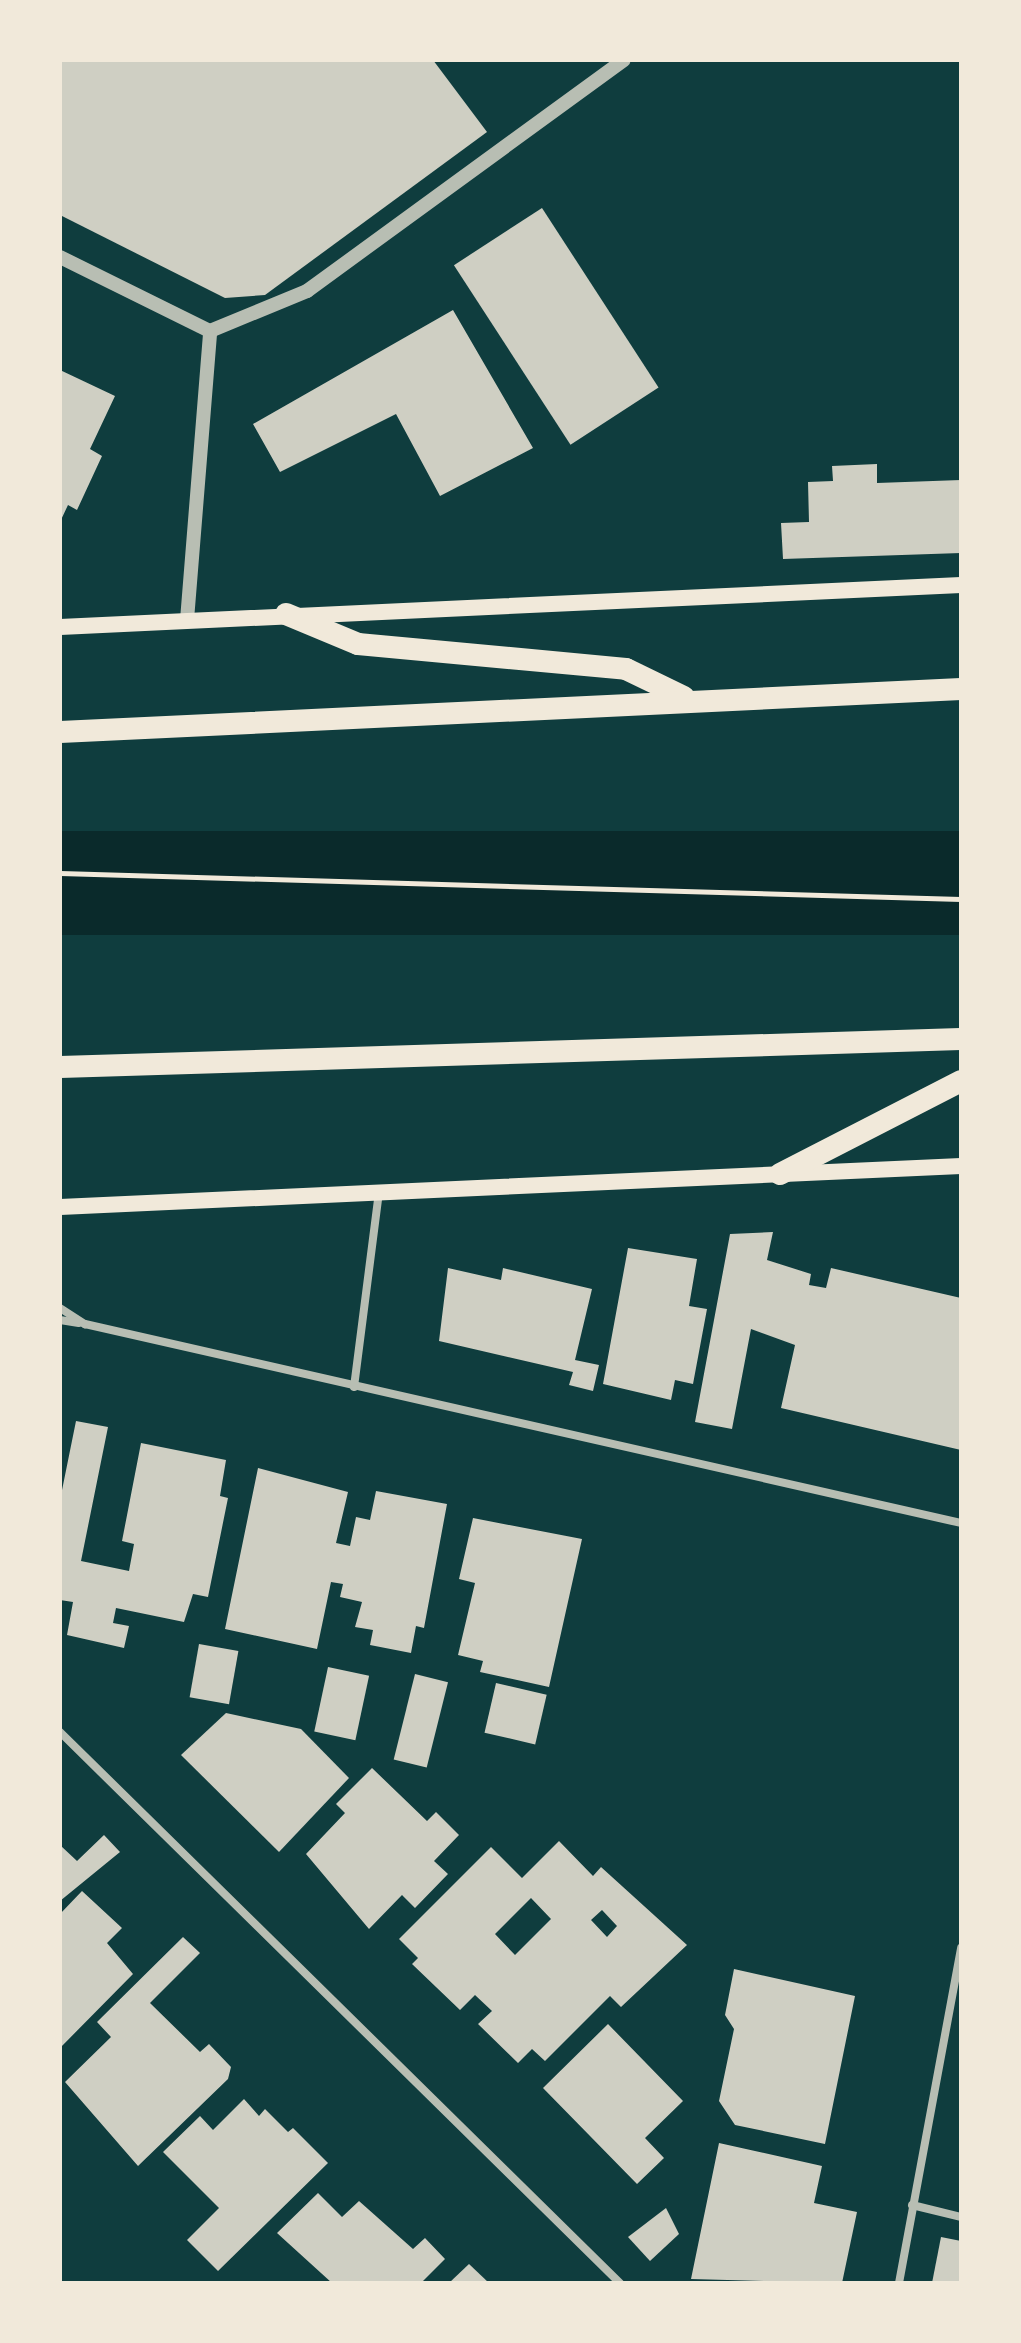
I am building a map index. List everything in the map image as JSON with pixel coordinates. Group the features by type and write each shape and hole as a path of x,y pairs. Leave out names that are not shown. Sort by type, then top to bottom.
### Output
{"highway":[{"path":"286,614 358,644 626,669 689,699"},
{"path":"60,732 689,699 961,689"},
{"path":"60,1067 961,1039"},
{"path":"780,1174 961,1081"}],"main road":[{"path":"60,627 286,614 961,585"},
{"path":"60,1207 961,1166"}],"street":[{"path":"60,257 210,331 307,291 624,60"},
{"path":"187,620 210,331"},
{"path":"354,1387 379,1192"},
{"path":"60,1308 85,1324"},
{"path":"60,1320 961,1523"},
{"path":"60,1732 620,2283"},
{"path":"899,2283 961,1948"},
{"path":"912,2205 961,2217"}],"path":[{"path":"60,873 961,899"}],"water":[{"path":"60,831 961,831 961,935 60,935"}],"building":[{"path":"60,60 433,60 487,132 265,295 225,298 60,215"},
{"path":"542,208 659,387 570,445 454,265"},
{"path":"453,310 533,448 440,496 396,414 280,472 253,424"},
{"path":"60,370 115,396 90,449 102,456 77,510 68,505 60,522"},
{"path":"877,464 877,483 961,480 961,553 783,559 781,523 809,522 808,482 833,481 832,466"},
{"path":"773,1232 767,1260 811,1274 809,1285 826,1288 831,1268 961,1298 961,1450 781,1408 795,1345 751,1329 732,1429 695,1422 730,1234"},
{"path":"628,1248 697,1259 689,1306 707,1309 693,1384 675,1380 671,1400 603,1384"},
{"path":"448,1268 501,1280 503,1268 592,1289 575,1360 599,1365 593,1391 569,1385 573,1372 439,1341"},
{"path":"76,1421 108,1427 81,1561 129,1571 134,1544 122,1541 141,1443 226,1460 220,1496 228,1498 208,1597 193,1594 184,1622 116,1608 113,1623 129,1626 124,1648 67,1635 73,1602 60,1600 60,1500"},
{"path":"258,1468 348,1492 336,1543 350,1546 356,1517 370,1520 376,1491 447,1504 424,1628 416,1626 411,1653 370,1645 373,1630 355,1627 362,1602 340,1597 343,1584 331,1582 317,1649 225,1629"},
{"path":"473,1518 582,1539 549,1687 480,1672 483,1661 458,1655 475,1583 459,1579"},
{"path":"199,1644 238,1651 229,1704 190,1697"},
{"path":"328,1667 369,1676 355,1740 314,1732"},
{"path":"415,1674 448,1682 427,1768 394,1759"},
{"path":"496,1683 547,1695 535,1744 485,1733"},
{"path":"226,1713 301,1729 349,1778 279,1852 181,1755"},
{"path":"372,1768 427,1821 436,1812 459,1835 434,1861 448,1874 415,1908 402,1895 369,1929 306,1854 345,1813 336,1804"},
{"path":"104,1835 120,1852 60,1901 60,1845 77,1861"},
{"path":"559,1841 593,1876 601,1867 687,1945 621,2007 610,1996 545,2061 532,2049 518,2063 478,2024 492,2011 475,1995 460,2010 412,1964 418,1958 399,1939 491,1847 522,1878","holes":["531,1898 551,1919 515,1955 495,1934","602,1910 617,1926 607,1937 591,1920"]},
{"path":"82,1891 122,1928 107,1943 133,1974 60,2048 60,1914"},
{"path":"183,1937 200,1953 150,2003 200,2052 209,2044 231,2067 228,2079 138,2166 65,2082 111,2037 97,2022"},
{"path":"734,1969 855,1996 825,2144 735,2125 719,2101 734,2029 725,2015"},
{"path":"608,2024 683,2101 645,2138 664,2158 637,2184 543,2088"},
{"path":"244,2099 259,2116 265,2109 288,2132 293,2128 328,2163 218,2271 187,2240 219,2208 163,2152 200,2116 213,2130"},
{"path":"719,2143 822,2166 814,2203 857,2212 842,2283 691,2279"},
{"path":"318,2193 342,2217 359,2201 413,2249 425,2238 445,2259 421,2283 332,2283 277,2233"},
{"path":"666,2208 679,2234 650,2261 628,2237"},
{"path":"941,2237 961,2241 961,2283 932,2283"},
{"path":"469,2264 489,2283 449,2283"}]}
